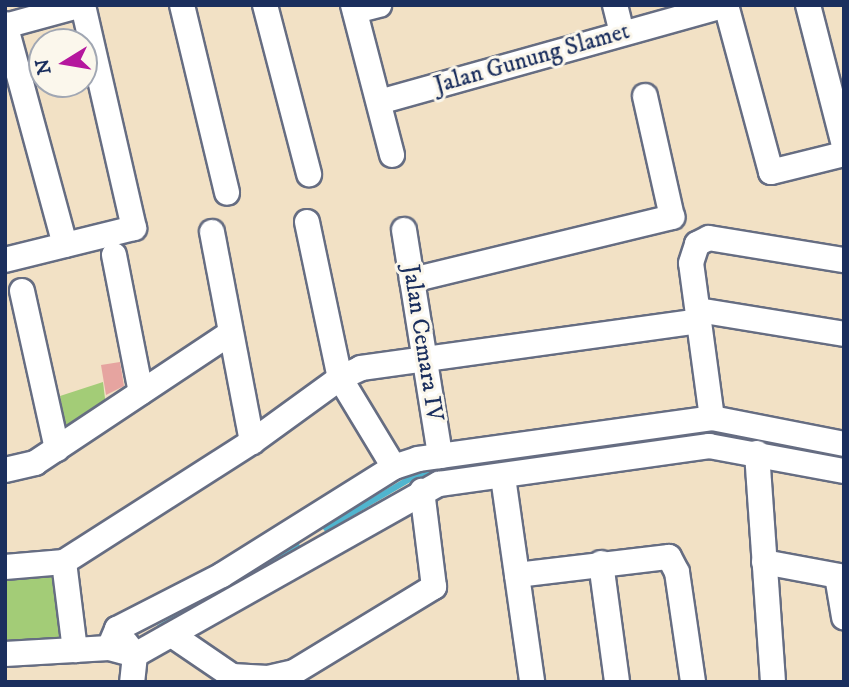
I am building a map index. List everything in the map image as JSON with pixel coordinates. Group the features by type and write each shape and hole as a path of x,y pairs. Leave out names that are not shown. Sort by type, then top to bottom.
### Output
{"street":[{"path":"5,260 134,228 83,5 5,25 65,245"},
{"path":"182,5 227,193"},
{"path":"265,5 309,174"},
{"path":"379,5 354,8 392,155"},
{"path":"615,5 622,33"},
{"path":"726,5 771,172 844,155"},
{"name":"Jalan Gunung Slamet","path":"379,102 726,5"},
{"path":"808,5 844,145"},
{"path":"412,280 672,217 645,96"},
{"path":"307,222 340,378 394,467"},
{"name":"Jalan Cemara IV","path":"404,230 440,456"},
{"path":"212,232 228,335 252,442"},
{"path":"712,418 691,263 693,250 702,240 759,244 844,260"},
{"path":"114,255 141,392"},
{"path":"22,291 57,449"},
{"path":"5,567 64,562 252,442 340,378 361,368 425,362 699,316 844,334"},
{"path":"5,470 35,463 228,335"},
{"path":"135,655 172,635 315,535 394,467 440,456 712,418 844,444"},
{"path":"5,654 75,650 113,638 222,575 439,484 503,477 691,447 724,446 844,471"},
{"path":"757,453 774,682"},
{"path":"503,477 532,682"},
{"path":"172,635 232,676 268,678 293,673 434,587 422,491"},
{"path":"517,575 601,563 670,557 675,563 692,682"},
{"path":"64,562 75,650"},
{"path":"764,562 840,576 844,617"},
{"path":"601,563 617,682"},
{"path":"113,638 135,655"},
{"path":"132,682 135,655"}],"green space":[{"path":"103,382 106,407 66,429 60,396"},
{"path":"64,562 75,650 5,654 5,567"}],"building":[{"path":"120,362 124,386 106,395 101,365"}],"waterway":[{"path":"514,460 589,451"},
{"path":"326,528 413,477 488,463"},
{"path":"160,627 297,546"}]}
